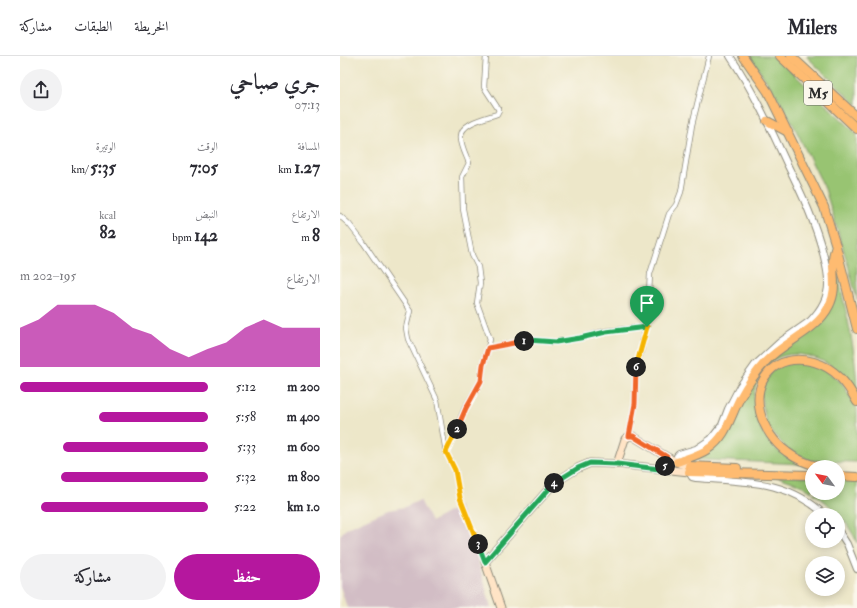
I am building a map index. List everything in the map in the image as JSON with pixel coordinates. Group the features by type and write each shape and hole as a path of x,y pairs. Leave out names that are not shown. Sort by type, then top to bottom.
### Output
{"highway":[{"path":"743,56 768,92 824,207 836,246 857,329"},
{"name":"M5","path":"780,56 857,129"},
{"name":"M5","path":"791,56 857,117"},
{"path":"767,121 788,133"},
{"path":"678,462 700,454 717,442 727,428 744,392 760,368 780,349 813,328 822,318 829,306 834,291 835,282 833,258 836,246"},
{"path":"805,463 787,452 776,442 763,421 759,404 760,389 770,371 781,363 796,360 811,361 826,367 837,374 847,384 857,402"},
{"path":"689,469 805,470"},
{"path":"689,469 805,475"},
{"path":"845,472 857,471"},
{"path":"845,473 857,476"}],"main road":[{"path":"617,464 625,440 629,436 633,436 689,469"},
{"path":"667,457 664,462 668,470"},
{"path":"501,608 485,562 554,483 578,468 590,463 617,464 668,470 689,469"}],"street":[{"path":"446,452 466,408 481,381 483,365 490,339 476,303 480,283 478,267 472,255 463,209 462,177 468,163 460,138 462,130 466,126 497,114 499,110 484,87 486,56"},
{"path":"629,436 635,404 636,367 647,327 650,274 669,214 676,204 681,192 692,124 709,56"},
{"path":"678,462 677,458 679,454 702,446 716,435 736,394 749,372 773,347 816,316 824,304 828,289 828,274 819,236 760,106 730,56"},
{"path":"340,216 349,224 363,242 410,312 406,328 408,339 437,400 446,452 455,470 460,498 485,562"},
{"path":"488,348 528,340 556,342 606,332 647,327"},
{"path":"689,469 692,477 696,478 754,483 786,490 805,499 816,508"},
{"path":"845,542 852,554 857,569"}],"shaded area":[{"path":"420,500 431,522 459,506 478,560 491,608 347,608 340,586 340,535 347,528 388,510 405,507"}],"green space":[{"path":"750,56 775,56 857,134 857,300 825,189 788,114"},
{"path":"806,56 857,56 857,105"},
{"path":"837,274 848,319 853,349 857,380 857,396 850,384 830,365 818,359 798,354 782,356 769,363 760,375 755,389 754,405 758,422 767,439 782,454 801,464 686,459 731,421 764,363 813,328"},
{"path":"790,360 822,367 842,383 857,409 857,462 845,462 845,460 809,460 787,449 767,426 760,393 772,370"},
{"path":"776,476 805,477 805,488"},
{"path":"845,478 857,479 857,543 854,535 845,522 845,508 831,508 822,500 845,500"}],"route":[{"path":"647,327 636,367 635,404 629,436 633,436 667,457 664,462 668,470 617,464 590,463 564,475 554,483 485,562 460,498 455,470 446,452 466,408 481,381 483,365 488,348 528,340 556,342 606,332 647,327"}]}
